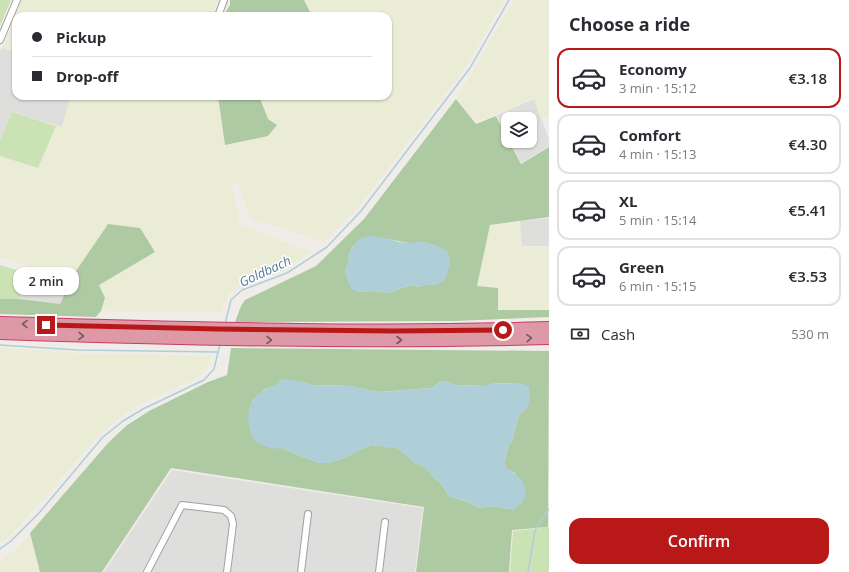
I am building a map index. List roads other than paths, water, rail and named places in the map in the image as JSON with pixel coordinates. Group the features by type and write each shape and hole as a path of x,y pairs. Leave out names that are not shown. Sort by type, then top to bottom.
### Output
{"highway":[{"path":"0,323 216,334 549,328"},
{"path":"0,333 144,338 216,334"},
{"path":"232,334 412,340 549,338"}],"street":[{"path":"0,40 17,0"},
{"path":"220,12 224,0"},
{"path":"147,572 182,505 224,510 231,516 233,524 227,572"},
{"path":"301,572 308,514"},
{"path":"379,572 385,522"}],"water":[{"path":"372,236 399,242 431,243 447,250 450,261 444,281 433,285 417,287 413,285 387,293 375,291 358,292 352,289 345,270 349,260 347,256 359,240"},
{"path":"281,379 304,382 312,385 350,386 378,392 432,388 440,381 455,385 485,386 493,383 523,384 529,386 529,404 518,418 512,442 508,446 504,464 521,480 526,496 512,511 511,509 497,507 480,508 449,496 441,484 425,467 415,463 396,448 372,445 344,458 329,463 319,463 281,448 278,449 268,447 258,443 254,440 250,431 248,417 250,406 256,397"}],"waterway":[{"name":"Goldbach","path":"225,324 231,300 242,290 287,273 327,247 361,211 470,68 509,0"},
{"name":"Goldbach","path":"0,549 11,541 39,513 103,437 123,421 143,409 204,380 214,369 220,344"},
{"path":"0,345 78,350 218,352"},
{"path":"528,572 535,531 549,509"}]}
